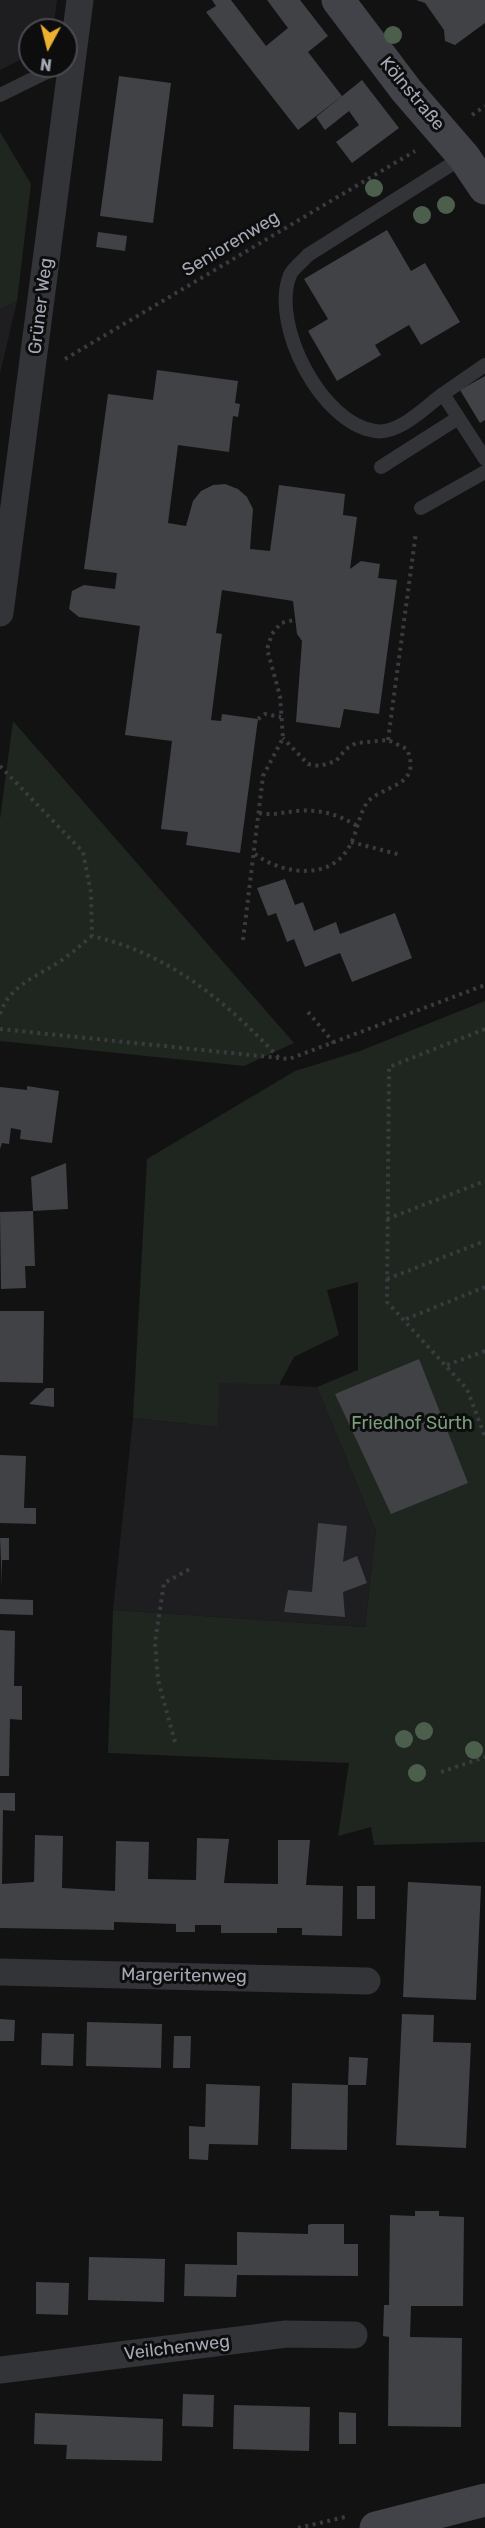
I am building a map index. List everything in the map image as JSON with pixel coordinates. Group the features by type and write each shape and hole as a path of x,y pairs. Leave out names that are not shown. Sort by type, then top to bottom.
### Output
{"street":[{"name":"Grüner Weg","path":"76,18 80,0"},
{"name":"Kölnstraße","path":"338,0 406,90 455,145 485,188"},
{"name":"Grüner Weg","path":"0,613 31,379 64,78"},
{"name":"Margeritenweg","path":"0,1972 367,1981"},
{"name":"Veilchenweg","path":"0,2370 286,2334 354,2335"},
{"path":"376,2528 485,2500"}],"lane":[{"path":"0,95 35,78"},
{"path":"455,145 308,255 290,275 285,314 292,342 320,392 352,423 377,432 401,426 442,394 485,365"},
{"path":"442,394 485,459"},
{"path":"381,467 458,418"},
{"path":"421,508 485,472"}],"path":[{"name":"Seniorenweg","path":"31,379 455,145"},
{"path":"388,740 412,549 421,508"},
{"path":"243,940 263,776 283,738 276,677 269,664 267,649 272,634 281,623 294,620"},
{"path":"258,719 265,714 281,717"},
{"path":"255,854 281,869 317,869 334,863 345,854 368,801 398,787 406,779 410,769 411,758 407,749 388,740 356,743 346,749 336,761 320,766 308,764 283,738"},
{"path":"0,766 83,852 91,893 92,936"},
{"path":"259,813 270,815 296,811 332,813 357,826"},
{"path":"351,842 401,855"},
{"path":"0,1014 4,1002 24,981 62,960 92,936 122,942 184,973 250,1027 279,1059"},
{"path":"0,1029 289,1059 485,985"},
{"path":"308,1012 334,1043"},
{"path":"485,1029 389,1067 387,1219 387,1302 406,1319 466,1389 485,1437"},
{"path":"387,1219 485,1181"},
{"path":"387,1279 485,1241"},
{"path":"406,1319 485,1287"},
{"path":"447,1365 485,1351"},
{"path":"175,1742 158,1680 155,1642 164,1583 190,1569"},
{"path":"441,1772 485,1757"}],"shaded area":[{"path":"0,0 57,0 55,18 18,18 18,61 0,70"},
{"path":"17,301 0,374 0,310"},
{"path":"220,1382 317,1387 376,1531 365,1627 113,1610 133,1418 216,1427"}],"green space":[{"path":"0,132 31,184 17,301 0,310"},
{"path":"13,721 294,1043 244,1066 0,1041 0,819"},
{"name":"Friedhof Sürth","path":"485,1001 485,1842 374,1845 371,1827 338,1836 349,1763 108,1753 113,1610 365,1627 376,1531 317,1387 358,1370 358,1282 327,1290 339,1335 294,1357 279,1385 220,1383 217,1427 133,1418 147,1159 295,1071 360,1051"}],"building":[{"path":"212,0 231,0 266,46 288,28 267,0 300,0 328,36 308,52 342,96 298,130 206,12 216,6"},
{"path":"416,0 485,0 485,23 455,45 445,41 444,30 425,3"},
{"path":"119,76 171,83 153,223 100,216"},
{"path":"362,80 399,128 352,163 336,142 359,125 349,111 325,130 316,117"},
{"path":"387,230 411,271 425,263 460,322 421,345 409,325 375,345 381,355 337,381 308,331 328,319 304,279"},
{"path":"98,232 127,236 125,251 96,247"},
{"path":"157,370 238,381 235,403 240,404 238,417 233,416 229,452 178,445 168,523 186,526 193,501 201,491 213,485 225,484 238,489 247,497 253,509 250,549 270,551 279,485 345,494 343,515 357,517 350,569 361,561 380,564 378,578 397,580 379,714 344,709 340,728 296,722 302,641 297,634 293,601 222,590 216,633 222,634 211,720 221,721 222,714 258,719 240,853 186,845 188,832 161,829 172,741 125,735 140,626 79,617 69,609 72,591 84,585 115,589 117,573 84,569 108,394 153,400"},
{"path":"485,376 485,420 480,423 460,390"},
{"path":"285,879 295,905 303,902 314,931 336,922 340,934 395,913 412,958 352,982 340,953 305,967 294,939 287,942 276,913 268,916 257,888"},
{"path":"27,1086 59,1091 52,1143 20,1139 21,1130 11,1128 9,1144 2,1143 0,1149 0,1087 27,1090"},
{"path":"66,1163 68,1209 33,1211 31,1177"},
{"path":"33,1211 35,1266 25,1266 26,1288 1,1289 0,1212"},
{"path":"0,1311 44,1311 43,1383 0,1382"},
{"path":"419,1359 468,1483 391,1514 335,1394"},
{"path":"46,1388 54,1388 54,1407 29,1404"},
{"path":"0,1455 26,1456 24,1508 36,1508 36,1524 0,1523"},
{"path":"318,1523 347,1526 343,1562 357,1556 367,1583 343,1592 345,1617 284,1612 288,1590 312,1592"},
{"path":"0,1538 9,1538 9,1560 2,1560 2,1586"},
{"path":"0,1599 33,1600 33,1615 0,1614"},
{"path":"0,1630 15,1631 14,1686 22,1686 22,1720 10,1719 9,1776 0,1776"},
{"path":"0,1793 15,1793 15,1811 3,1810 2,1884 34,1882 35,1835 63,1836 62,1888 115,1891 116,1841 149,1842 148,1879 196,1880 197,1838 229,1839 224,1883 278,1884 278,1840 310,1840 306,1885 343,1886 342,1936 302,1935 302,1928 277,1928 277,1933 221,1933 221,1925 195,1925 195,1932 176,1932 176,1924 114,1922 114,1930 0,1928"},
{"path":"408,1882 481,1886 476,2000 403,1997"},
{"path":"357,1886 375,1886 375,1919 357,1919"},
{"path":"402,2014 434,2015 433,2042 471,2043 466,2148 396,2145"},
{"path":"0,2019 15,2020 14,2041 0,2041"},
{"path":"87,2022 162,2024 161,2068 86,2066"},
{"path":"42,2033 74,2034 73,2066 41,2065"},
{"path":"174,2036 191,2036 190,2068 173,2068"},
{"path":"349,2057 368,2058 366,2085 348,2085"},
{"path":"292,2083 348,2085 347,2150 291,2149"},
{"path":"206,2084 260,2086 258,2145 209,2144 208,2160 189,2159 189,2126 205,2127"},
{"path":"415,2211 439,2211 439,2216 464,2217 463,2306 411,2306 410,2337 462,2338 461,2427 388,2426 389,2337 383,2336 384,2305 389,2305 390,2215 415,2216"},
{"path":"344,2224 344,2244 358,2244 358,2276 237,2275 236,2297 184,2296 185,2264 237,2265 237,2232 308,2234 308,2225"},
{"path":"89,2257 165,2259 164,2302 88,2300"},
{"path":"36,2282 69,2283 68,2315 36,2314"},
{"path":"183,2394 214,2395 213,2427 182,2426"},
{"path":"234,2405 310,2407 309,2451 233,2449"},
{"path":"339,2412 356,2413 356,2444 339,2444"},
{"path":"35,2413 163,2419 162,2461 66,2459 67,2445 34,2444"}]}
